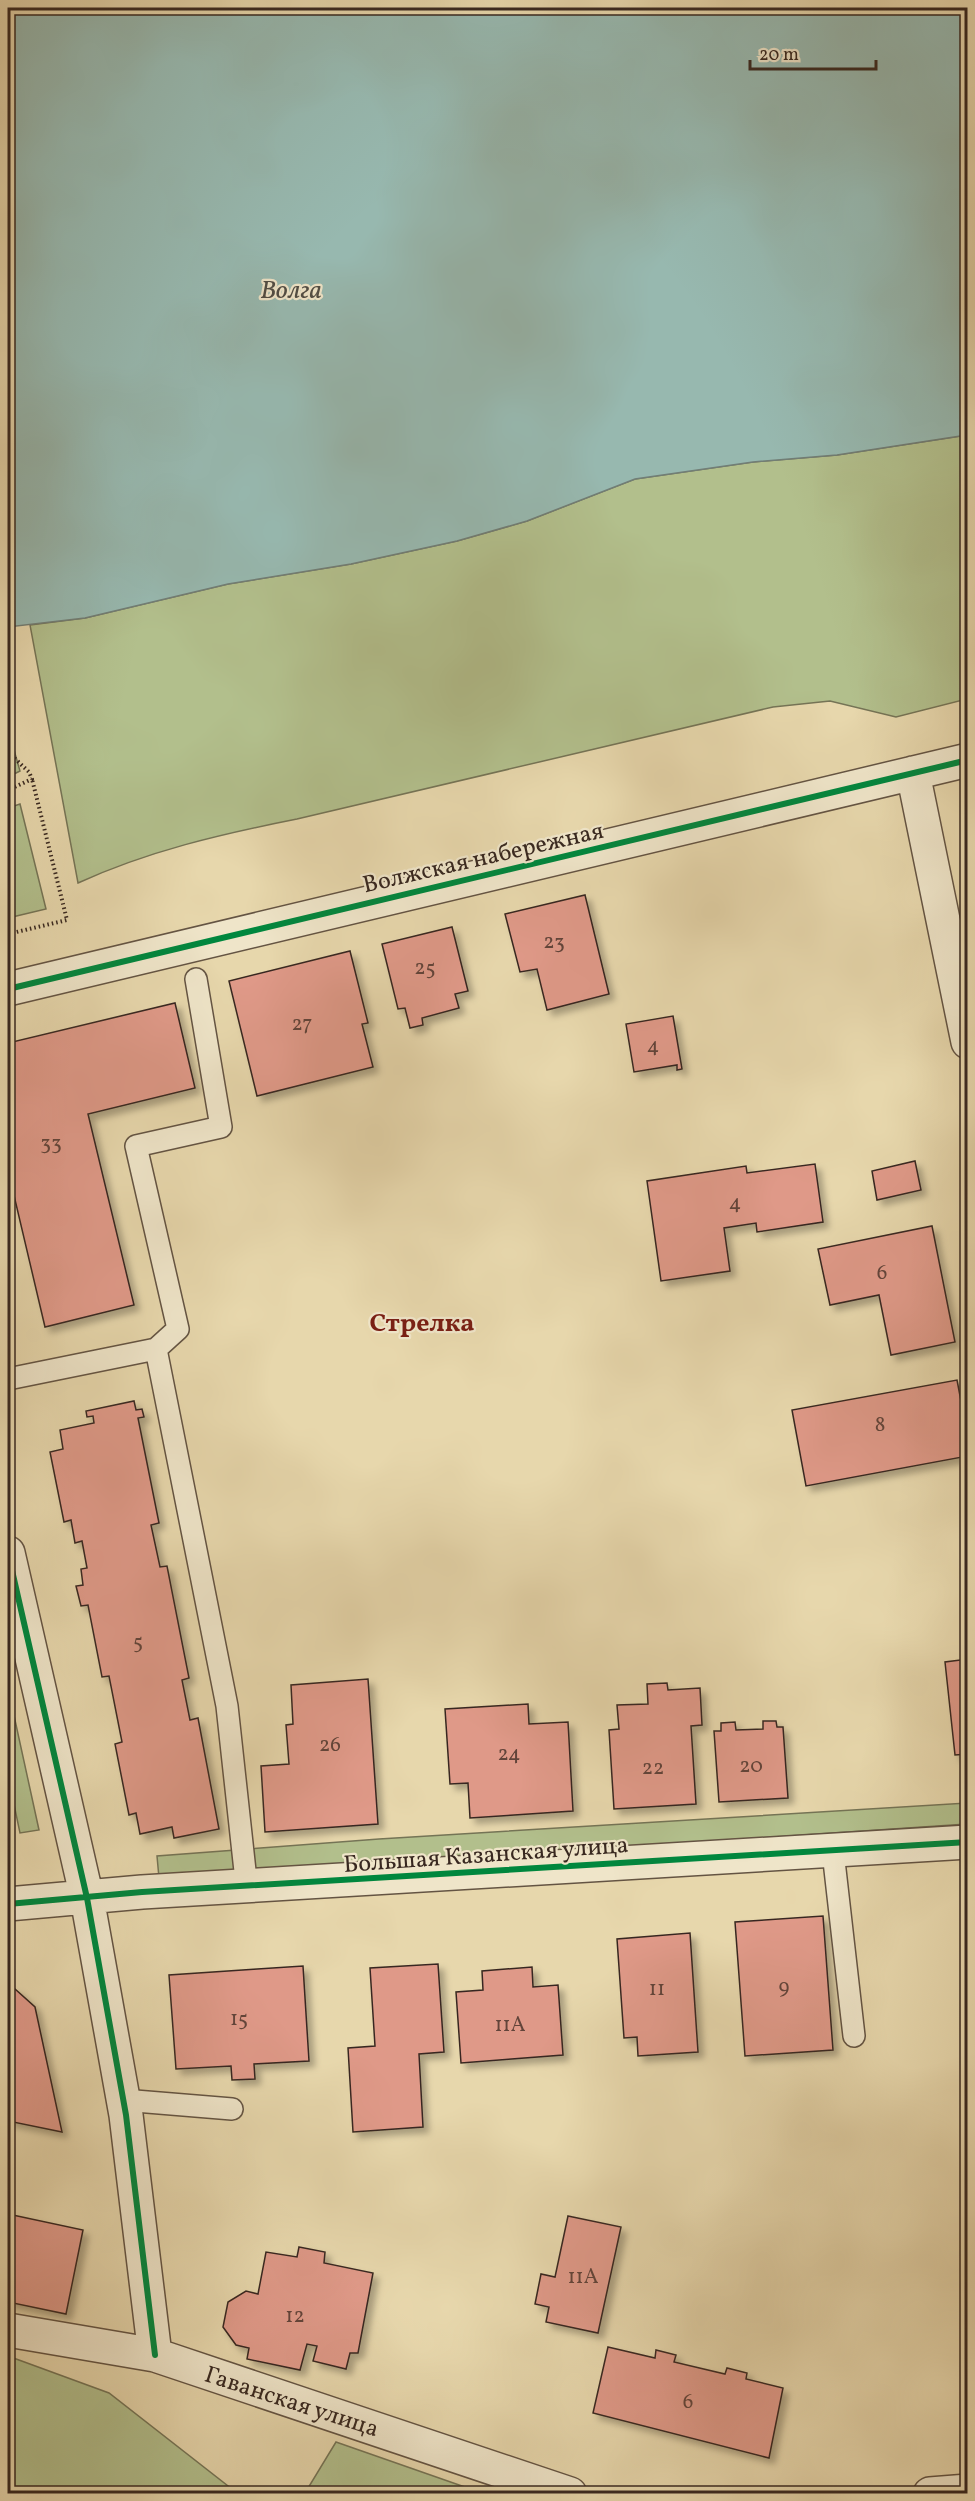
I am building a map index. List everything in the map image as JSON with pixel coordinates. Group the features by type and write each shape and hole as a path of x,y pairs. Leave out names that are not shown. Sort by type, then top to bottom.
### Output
{"street":[{"name":"Волжская набережная","path":"8,988 968,760"},
{"path":"913,773 968,1042"},
{"path":"8,1553 87,1898 123,2100 155,2355"},
{"name":"Большая Казанская улица","path":"8,1904 142,1892 833,1852 968,1842"},
{"name":"Гаванская улица","path":"8,2330 155,2355 570,2493"},
{"path":"930,2493 968,2491"}],"lane":[{"path":"8,1379 156,1349 178,1329 136,1146 221,1127 196,979"},
{"path":"156,1349 227,1706 245,1871 244,1887"},
{"path":"833,1852 854,2036"},
{"path":"123,2100 232,2109"}],"path":[{"path":"8,752 29,772 32,778 67,920 8,934"},
{"path":"8,790 32,778"}],"green space":[{"path":"967,435 967,699 896,717 830,701 773,707 213,837 131,862 78,883 30,625 85,618 228,584 351,564 457,541 527,521 635,479 753,462 837,455"},
{"path":"14,750 20,771 8,777 8,752"},
{"path":"20,804 46,909 8,918 8,808"},
{"path":"8,1688 39,1830 20,1833 8,1776"},
{"path":"967,1803 967,1824 159,1878 157,1856 379,1839"},
{"path":"8,2356 109,2393 237,2493 8,2493"},
{"path":"336,2442 482,2493 305,2493"}],"water":[{"name":"Волга","path":"8,8 967,8 967,435 837,455 753,462 635,479 527,521 457,541 351,564 228,584 85,618 8,627"}],"building":[{"path":"585,895 609,994 547,1010 537,969 520,972 505,914"},
{"path":"452,927 468,991 455,994 459,1008 422,1018 423,1025 410,1028 405,1008 398,1009 382,944"},
{"path":"350,951 368,1023 362,1024 373,1067 257,1096 229,981"},
{"path":"175,1003 195,1088 88,1114 134,1305 45,1327 8,1170 8,1043"},
{"path":"673,1016 682,1069 677,1070 677,1065 634,1072 626,1024"},
{"path":"915,1161 921,1190 877,1200 872,1171"},
{"path":"815,1164 823,1222 757,1232 756,1223 724,1228 730,1271 661,1281 647,1181 746,1166 747,1173"},
{"path":"932,1226 955,1342 891,1355 879,1295 830,1305 818,1249"},
{"path":"957,1380 968,1438 968,1456 806,1486 792,1410"},
{"path":"134,1401 136,1410 142,1409 144,1417 138,1418 159,1523 151,1525 160,1567 167,1566 189,1678 182,1680 190,1720 198,1718 219,1829 174,1838 172,1827 140,1834 136,1813 129,1815 115,1744 122,1742 109,1676 102,1677 88,1605 81,1606 76,1586 83,1585 81,1569 87,1568 82,1541 75,1543 71,1520 64,1522 50,1452 63,1449 60,1430 94,1423 93,1416 87,1417 86,1411"},
{"path":"968,1659 968,1754 955,1755 945,1662"},
{"path":"368,1679 378,1824 265,1832 261,1766 289,1764 286,1725 293,1724 291,1685"},
{"path":"667,1683 668,1690 700,1688 702,1725 691,1726 696,1804 614,1809 609,1730 619,1729 617,1705 648,1704 647,1684"},
{"path":"528,1704 529,1724 568,1722 573,1811 470,1818 468,1783 450,1784 445,1709"},
{"path":"763,1721 776,1721 777,1727 783,1727 788,1798 719,1802 714,1731 721,1731 721,1723 735,1722 736,1730 763,1729"},
{"path":"823,1916 833,2050 745,2056 735,1922"},
{"path":"690,1933 698,2052 638,2056 637,2037 624,2038 617,1939"},
{"path":"438,1964 444,2052 419,2054 423,2127 353,2132 348,2048 375,2046 370,1968"},
{"path":"303,1966 309,2061 254,2064 255,2079 232,2080 231,2066 176,2069 169,1975"},
{"path":"532,1967 533,1987 558,1985 563,2055 461,2063 456,1992 483,1990 482,1971"},
{"path":"8,1989 15,1989 35,2007 62,2132 8,2121"},
{"path":"8,2214 83,2230 66,2314 8,2302"},
{"path":"568,2216 621,2227 598,2333 546,2322 549,2307 535,2304 541,2274 555,2277"},
{"path":"299,2247 325,2252 324,2263 373,2273 358,2353 350,2353 346,2369 313,2361 317,2346 307,2344 300,2370 247,2359 249,2348 236,2345 223,2327 228,2302 246,2291 258,2294 266,2252 297,2257"},
{"path":"608,2347 655,2358 656,2350 676,2355 674,2362 725,2374 727,2368 747,2373 746,2379 783,2388 769,2458 593,2413"}],"cycle path":[{"path":"8,989 968,760"},
{"path":"8,1553 87,1898 126,2115 155,2355"},
{"path":"8,1904 142,1892 968,1842"}],"district":[{"name":"Стрелка","path":"422,1322"}]}
